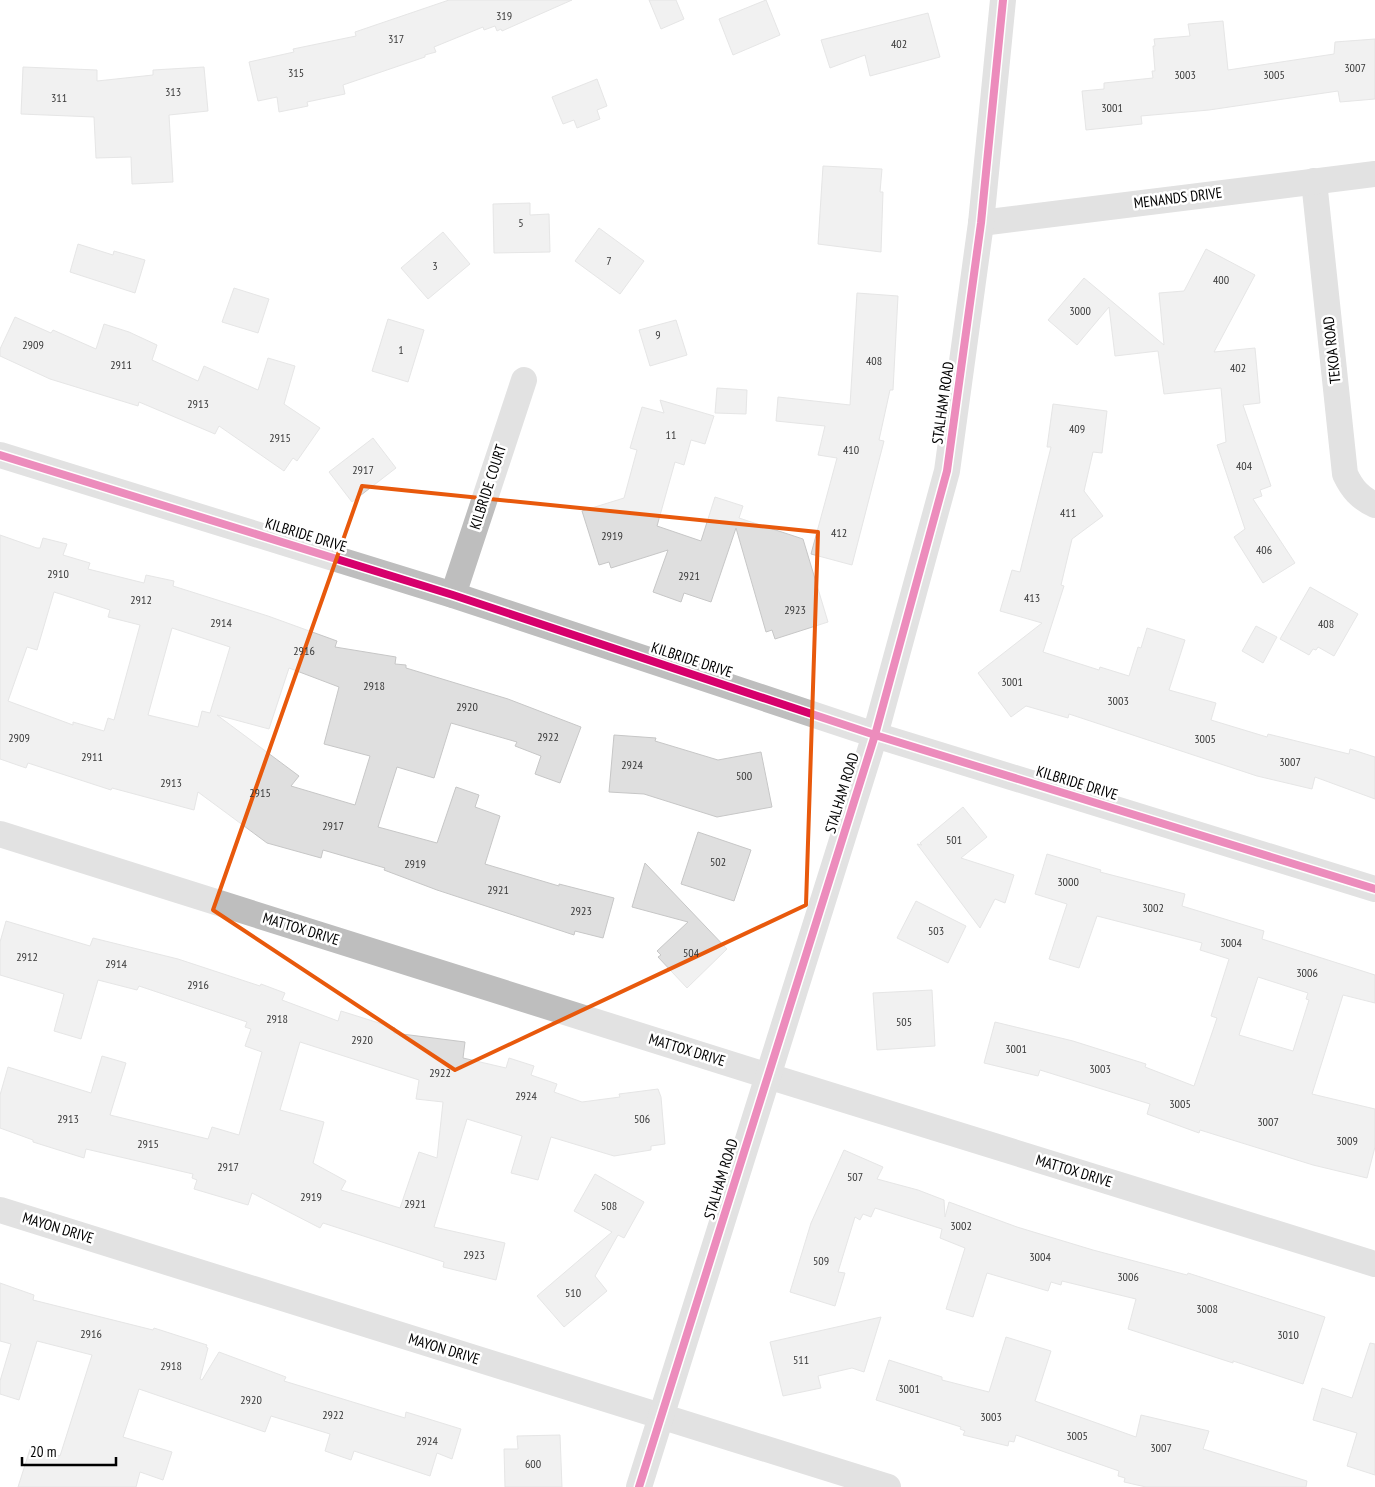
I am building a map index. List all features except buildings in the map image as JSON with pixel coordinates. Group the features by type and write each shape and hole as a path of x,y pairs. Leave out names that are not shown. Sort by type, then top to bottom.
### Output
{"street":[{"name":"STALHAM ROAD","path":"639,1487 875,735 947,471 981,223 1003,0"},
{"name":"MENANDS DRIVE","path":"981,223 1375,174"},
{"name":"TEKOA ROAD","path":"1314,181 1345,474 1352,488 1366,501 1375,506"},
{"name":"KILBRIDE COURT","path":"453,595 524,380"},
{"name":"KILBRIDE DRIVE","path":"0,455 453,595 875,735 1375,889"},
{"name":"MATTOX DRIVE","path":"0,834 768,1076 1375,1264"},
{"name":"MAYON DRIVE","path":"0,1210 888,1487"}],"highlighted area":[{"path":"362,486 818,532 806,905 455,1070 213,910"}],"cycle path":[{"path":"639,1487 875,735 947,471 981,223 1003,0"},
{"path":"0,455 453,595 875,735 1375,889"}]}
